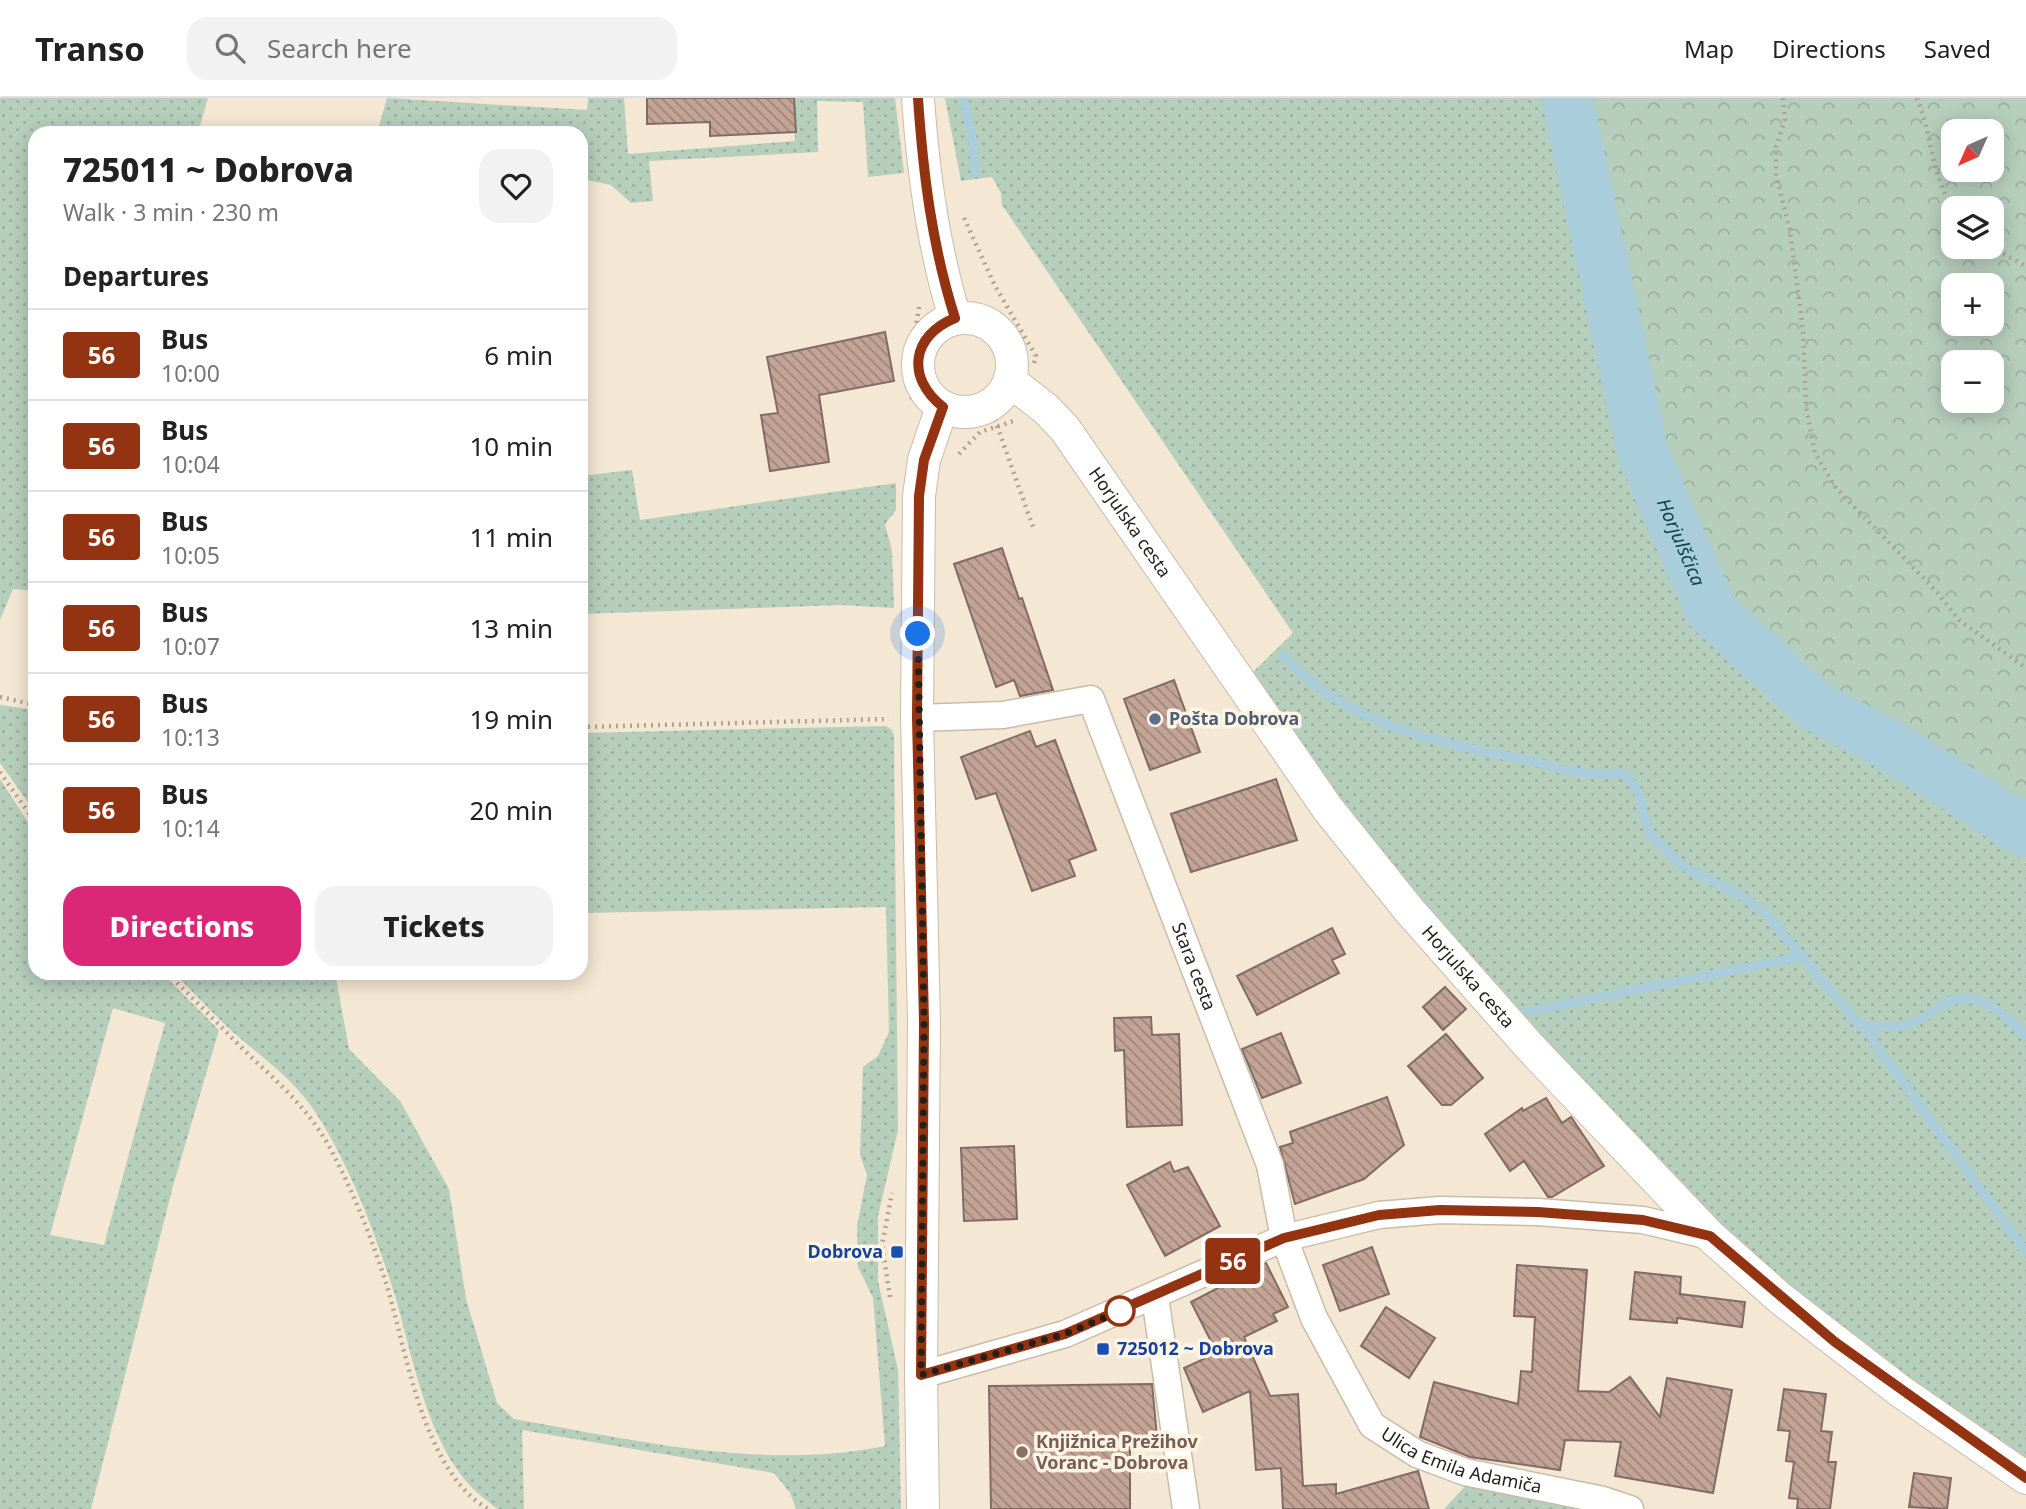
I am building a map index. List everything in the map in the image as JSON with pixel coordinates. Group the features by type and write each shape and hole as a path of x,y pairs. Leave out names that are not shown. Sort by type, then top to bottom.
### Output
{"street":[{"path":"918,98 923,179 943,281 955,318"},
{"path":"955,318 972,318 988,323 1001,333 1012,356 1010,381 1002,396 990,406 967,412 943,407 930,397 921,383 918,367 920,350 933,330 955,318"},
{"name":"Horjulska cesta","path":"1010,381 1046,409 1073,439 1320,798 1409,910 1530,1047 1710,1236 1835,1342 2026,1478"},
{"path":"923,1509 921,1375 924,1022 917,718 919,496 924,460 943,407"},
{"name":"Stara cesta","path":"917,718 1003,715 1091,699 1270,1165 1284,1238"},
{"path":"921,1375 1065,1334 1156,1297 1284,1238 1379,1215 1440,1210 1538,1212 1643,1220 1710,1236"},
{"name":"Ulica Emila Adamiča","path":"1284,1238 1314,1318 1372,1426 1417,1454 1465,1472 1603,1500 1630,1509"},
{"path":"1156,1297 1186,1509"}],"path":[{"path":"1783,98 1785,120 1776,147 1776,176 1790,230 1803,331 1807,407 1815,453 1836,488 1937,592 1959,620 2026,668"},
{"path":"1917,98 1925,118 1940,188 1945,196"},
{"path":"2004,254 2026,266"},
{"path":"910,411 913,392 909,369 920,294"},
{"path":"990,406 1033,527"},
{"path":"0,697 28,703"},
{"path":"588,727 917,718"},
{"path":"0,772 28,811"},
{"path":"174,980 280,1083 313,1121 330,1147 354,1199 386,1283 423,1421 452,1474 488,1509"}],"green space":[{"path":"0,98 208,98 200,126 28,126 28,590 13,589 0,620"},
{"path":"387,98 587,110 588,98 624,98 628,154 795,141 793,98 895,98 904,173 868,177 863,102 817,101 818,152 649,161 653,201 631,203 611,185 588,180 588,126 379,126"},
{"path":"945,98 1548,98 1560,175 1606,375 1630,439 1751,675 1847,717 2026,863 2026,1461 1852,1338 1721,1226 1599,1100 1440,924 1373,844 1309,761 1251,674 1293,633 1002,205 1001,193 992,177 961,181"},
{"path":"1548,98 2026,98 2026,863 1847,717 1751,675 1679,579 1606,375 1560,175"},
{"path":"632,470 640,520 896,483 896,510 885,524 892,551 894,608 841,605 588,614 588,475"},
{"path":"0,705 28,709 28,802 0,763"},
{"path":"886,726 892,730 898,1130 878,1216 878,1281 898,1370 901,1509 796,1509 790,1493 774,1473 522,1430 524,1509 498,1509 464,1478 447,1454 423,1395 397,1302 373,1232 347,1169 326,1129 297,1088 226,1026 181,980 336,980 349,1049 400,1101 449,1189 466,1299 497,1403 514,1419 652,1443 746,1454 839,1453 885,1446 873,1298 858,1267 857,1226 867,1175 860,1155 863,1067 878,1056 889,1032 886,907 588,913 588,733"},
{"path":"0,779 28,822 28,980 169,980 219,1030 173,1186 91,1509 0,1509","holes":["113,1008 165,1023 104,1245 50,1235"]},
{"path":"1468,1483 1593,1509 1444,1509"}],"building":[{"path":"647,98 794,98 796,132 710,136 710,122 647,124"},
{"path":"885,332 894,381 819,395 829,462 770,471 761,415 778,413 767,357"},
{"path":"1002,548 1053,690 1020,696 1014,680 996,687 954,564"},
{"path":"1174,680 1200,752 1150,770 1124,699"},
{"path":"1030,731 1036,747 1055,740 1096,850 1069,860 1075,876 1032,891 996,793 976,799 961,757"},
{"path":"1276,779 1297,840 1191,872 1171,814"},
{"path":"1332,928 1345,954 1332,960 1339,973 1257,1015 1237,976"},
{"path":"1445,987 1466,1009 1443,1030 1423,1007"},
{"path":"1151,1017 1152,1035 1179,1034 1182,1125 1127,1127 1124,1050 1115,1051 1114,1018"},
{"path":"1281,1033 1301,1083 1262,1098 1242,1049"},
{"path":"1446,1034 1483,1078 1451,1105 1442,1105 1408,1066"},
{"path":"1387,1097 1404,1145 1364,1179 1295,1204 1280,1147 1293,1143 1290,1132"},
{"path":"1546,1098 1562,1123 1571,1117 1604,1166 1552,1197 1548,1197 1524,1161 1510,1171 1485,1134 1522,1108 1523,1111"},
{"path":"1014,1146 1017,1219 964,1221 961,1148"},
{"path":"1170,1162 1174,1172 1188,1167 1220,1226 1165,1256 1127,1185"},
{"path":"1372,1247 1389,1294 1340,1311 1323,1265"},
{"path":"1266,1263 1288,1307 1273,1314 1277,1321 1244,1337 1270,1396 1298,1394 1303,1486 1336,1484 1336,1494 1418,1471 1429,1509 1283,1509 1281,1468 1256,1470 1250,1391 1203,1412 1184,1368 1217,1353 1191,1302"},
{"path":"1517,1265 1587,1270 1578,1391 1609,1392 1630,1377 1660,1417 1667,1378 1732,1390 1713,1493 1615,1476 1621,1442 1565,1440 1560,1470 1470,1457 1420,1437 1434,1382 1518,1404 1521,1371 1532,1372 1535,1317 1514,1316"},
{"path":"1635,1272 1681,1277 1680,1294 1745,1302 1742,1327 1677,1318 1677,1323 1630,1319"},
{"path":"1386,1307 1435,1338 1409,1378 1361,1346"},
{"path":"1152,1384 1158,1447 1130,1447 1130,1509 991,1509 989,1386"},
{"path":"1784,1389 1826,1394 1821,1431 1832,1432 1828,1462 1836,1462 1830,1509 1797,1509 1798,1499 1789,1498 1794,1462 1786,1461 1790,1431 1778,1430"},
{"path":"1914,1473 1951,1478 1947,1509 1909,1507"}],"waterway":[{"path":"964,98 973,143 975,173"},
{"name":"Horjulščica","path":"1567,98 1643,453 1711,611 1815,706 1888,744 2026,832"},
{"path":"1283,655 1307,679 1335,699 1397,728 1464,747 1570,771 1626,775 1639,793 1648,832 1683,866 1745,898 1764,912 1858,1023 1883,1027 1908,1025 1945,1003 1972,999 1993,1007 2026,1036"},
{"path":"1526,1012 1804,956"},
{"path":"1860,1025 1871,1034 1876,1045 2026,1252"}],"bus line":[{"name":"56","path":"918,98 923,179 943,281 955,318 940,324 927,336 920,350 918,367 921,383 930,397 943,407 924,460 919,496 917,718 924,1022 921,1375 1065,1334 1156,1297 1284,1238 1379,1215 1440,1210 1538,1212 1643,1220 1710,1236 1781,1299 1835,1342 1900,1391 2026,1478"}],"place":[{"name":"Pošta Dobrova","path":"1155,719"},
{"name":"Dobrova","path":"897,1252"},
{"name":"725012 ~ Dobrova","path":"1103,1349"},
{"name":"Knjižnica Prežihov Voranc - Dobrova","path":"1022,1452"}],"route":[{"path":"918,634 917,718 924,1022 921,1375 1065,1334 1120,1311"}]}
